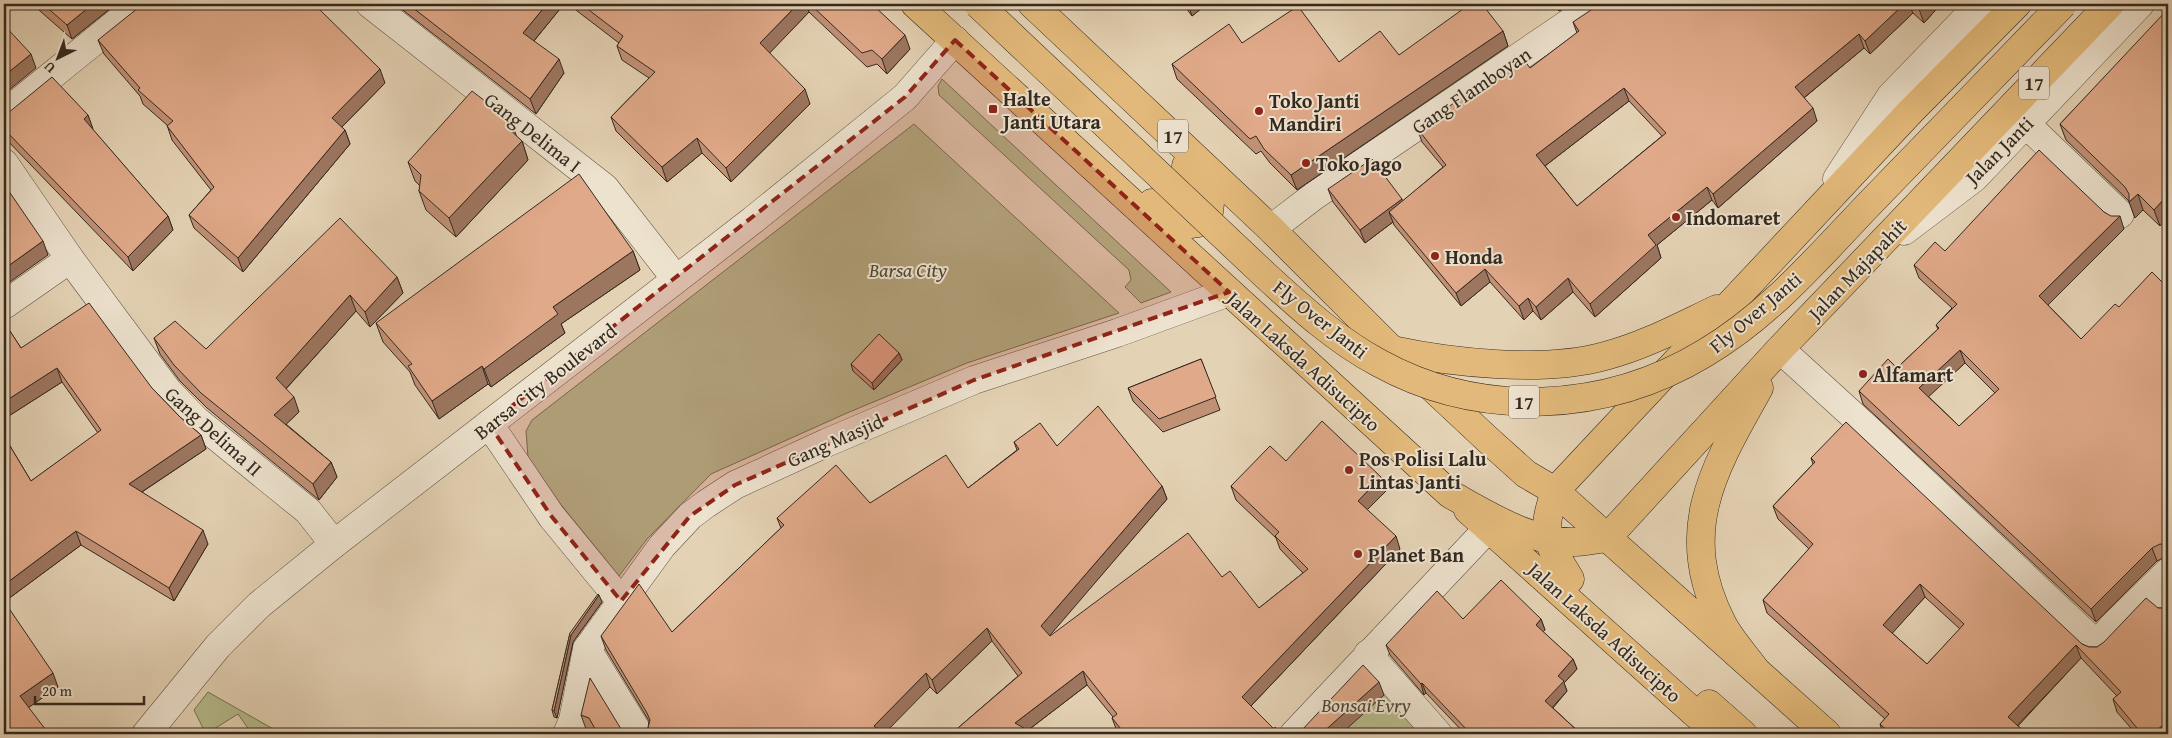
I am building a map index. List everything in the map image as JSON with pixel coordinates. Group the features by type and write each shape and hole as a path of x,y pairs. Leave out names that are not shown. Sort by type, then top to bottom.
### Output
{"main road":[{"name":"Jalan Laksda Adisucipto","path":"915,4 1450,494 1498,524 1718,734"},
{"name":"Fly Over Janti","path":"978,4 1265,276 1311,317 1347,344 1380,364 1459,394 1507,402 1550,402 1595,397 1634,386 1672,371 1697,358 1736,333 1790,286 2063,4"},
{"name":"17","path":"1032,4 1271,229 1392,350 1526,474 1555,491 1607,538"},
{"name":"17","path":"1555,491 1911,111 2017,4"},
{"name":"Jalan Majapahit","path":"1607,538 1780,349 2110,4"},
{"path":"1022,102 1157,207 1180,222 1198,223 1209,212 1210,203 1207,195 1188,169 1075,44"},
{"name":"17","path":"1392,350 1429,358 1468,362 1539,364 1570,362 1604,356 1640,344 1732,302"},
{"path":"1755,669 1723,625 1710,597 1701,565 1701,537 1704,507 1712,478 1724,451 1780,349"},
{"path":"1546,539 1546,517 1555,491"},
{"path":"1498,524 1546,539 1575,542 1607,538 1827,734"},
{"name":"Jalan Laksda Adisucipto","path":"1546,539 1570,579 1743,734"}],"street":[{"path":"4,114 140,4"},
{"name":"Gang Delima I","path":"370,4 604,188 676,279"},
{"name":"Gang Flamboyan","path":"1271,229 1314,196 1597,4"},
{"path":"1813,216 1891,96 1980,4"},
{"name":"Jalan Janti","path":"1866,259 1974,178 2140,4"},
{"name":"Barsa City Boulevard","path":"146,734 218,646 239,624 334,544 753,220 905,97 955,40"},
{"path":"2026,124 2120,214"},
{"name":"Gang Delima II","path":"4,163 70,259 168,391 196,420 308,510 334,544"},
{"path":"4,305 70,259"},
{"name":"Gang Masjid","path":"566,734 573,720 587,649 620,601 662,546 690,516 706,504 735,485 826,443 974,380 1117,333 1229,292"},
{"path":"1780,349 1869,430 2097,645 2112,628 2163,589"},
{"path":"489,424 552,517 620,601"},
{"path":"1294,734 1368,654 1498,524"},
{"path":"587,649 639,734"},
{"path":"1368,654 1438,734"}],"highlighted area":[{"path":"955,40 1229,292 974,380 735,485 690,516 621,601 552,517 489,424 905,97"}],"green space":[{"path":"942,79 1171,292 1141,303 1125,287 1131,280 1129,270 939,95 938,86"},
{"name":"Barsa City","path":"914,124 1119,313 967,363 847,413 711,474 647,539 619,576 558,501 528,457 526,431 532,420"},
{"name":"Bonsai Evry","path":"1368,658 1431,734 1295,734"},
{"path":"208,692 282,734 252,734 238,714 206,734 194,710"}],"building":[{"path":"43,4 93,4 67,25"},
{"path":"143,4 314,4 380,69 332,118 345,130 238,258 189,215 214,187 167,126 173,121 138,90 140,88 98,40"},
{"path":"408,4 547,4 523,33 559,59 530,99"},
{"path":"581,4 798,4 760,43 805,89 726,168 697,138 662,167 611,117 655,72 617,46 623,36"},
{"path":"810,4 872,4 905,35 882,59 872,50 862,53"},
{"path":"1470,4 1482,4 1503,31 1291,175 1264,149 1256,136 1250,139 1172,64 1229,24 1242,43 1298,6 1339,62 1380,31 1399,55"},
{"path":"1600,4 1813,4 1816,8 1820,4 1904,4 1865,41 1859,34 1795,87 1813,108 1713,194 1707,187 1648,235 1656,245 1590,304 1568,278 1536,307 1528,298 1519,306 1485,269 1456,293 1389,212 1446,165 1417,128 1522,57 1530,68 1579,31 1573,22","holes":["1624,88 1666,133 1577,206 1536,155"]},
{"path":"1913,4 1924,4 1919,9"},
{"path":"2167,10 2168,203 2164,199 2154,210 2138,194 2129,202 2129,194 2125,187 2060,124"},
{"path":"4,25 31,54 4,76"},
{"path":"52,77 88,115 84,119 168,216 128,257 4,129 4,114 8,113"},
{"path":"472,91 511,121 507,127 522,141 449,218 419,191 421,175 408,162"},
{"path":"2039,150 2104,212 2111,216 2120,216 2039,296 2081,339 2115,304 2119,307 2152,272 2168,288 2168,545 2160,544 2152,548 2091,609 1859,391 1888,359 1897,368 1939,328 1936,325 1957,304 1914,265 1935,242 1945,251","holes":["1960,350 1999,389 1959,426 1919,388"]},
{"path":"1372,159 1402,199 1360,230 1328,189"},
{"path":"579,174 633,251 553,307 558,314 484,369 482,366 432,401 408,366 412,364 376,323"},
{"path":"4,184 43,241 4,269"},
{"path":"340,218 397,277 365,312 350,295 276,378 294,397 274,415 331,462 313,484 201,393 174,365 154,338 175,321 206,349"},
{"path":"89,303 152,388 180,417 201,435 129,484 203,530 169,588 76,531 4,585 4,436 31,481 101,430 57,368 4,402 4,322 21,348"},
{"path":"879,334 899,353 872,383 851,364"},
{"path":"1201,359 1216,397 1159,419 1128,388"},
{"path":"1098,406 1162,486 1041,626 1050,636 1188,533 1222,577 1230,571 1259,608 1308,569 1275,536 1279,532 1231,486 1270,446 1286,461 1322,421 1381,477 1358,501 1396,536 1242,697 1274,729 1275,727 1282,734 1125,734 1112,718 1117,714 1083,671 1015,723 1034,734 951,734 1022,673 987,628 932,680 926,673 874,726 880,731 877,734 642,734 648,728 650,720 601,636 639,584 672,632 784,525 777,518 836,465 870,503 946,455 968,488 1019,449 1014,442 1040,423 1057,446"},
{"path":"1846,422 2082,644 2089,647 2097,647 2104,642 2146,598 2158,608 2168,607 2168,721 2152,734 2142,734 2113,699 2121,692 2076,645 2008,717 2027,734 1891,734 1880,724 1889,714 1763,600 1813,544 1773,506 1815,462 1811,458","holes":["1920,584 1964,624 1927,664 1883,625"]},
{"path":"1501,580 1541,619 1536,625 1573,659 1558,676 1564,681 1545,701 1581,734 1471,734 1421,684 1386,645 1437,591 1463,619"},
{"path":"598,594 571,635 554,711 552,710 570,633"},
{"path":"4,601 53,673 20,696 49,734 4,734"},
{"path":"1363,665 1379,682 1321,734 1296,734 1301,731"},
{"path":"590,678 621,729 627,734 598,734 589,718 581,715"}],"place":[{"name":"Halte Janti Utara","path":"993,109"},
{"name":"Toko Janti Mandiri","path":"1259,111"},
{"name":"Toko Jago","path":"1306,163"},
{"name":"Indomaret","path":"1676,217"},
{"name":"Honda","path":"1435,256"},
{"name":"Alfamart","path":"1863,374"},
{"name":"Pos Polisi Lalu Lintas Janti","path":"1349,470"},
{"name":"Planet Ban","path":"1358,554"}]}
